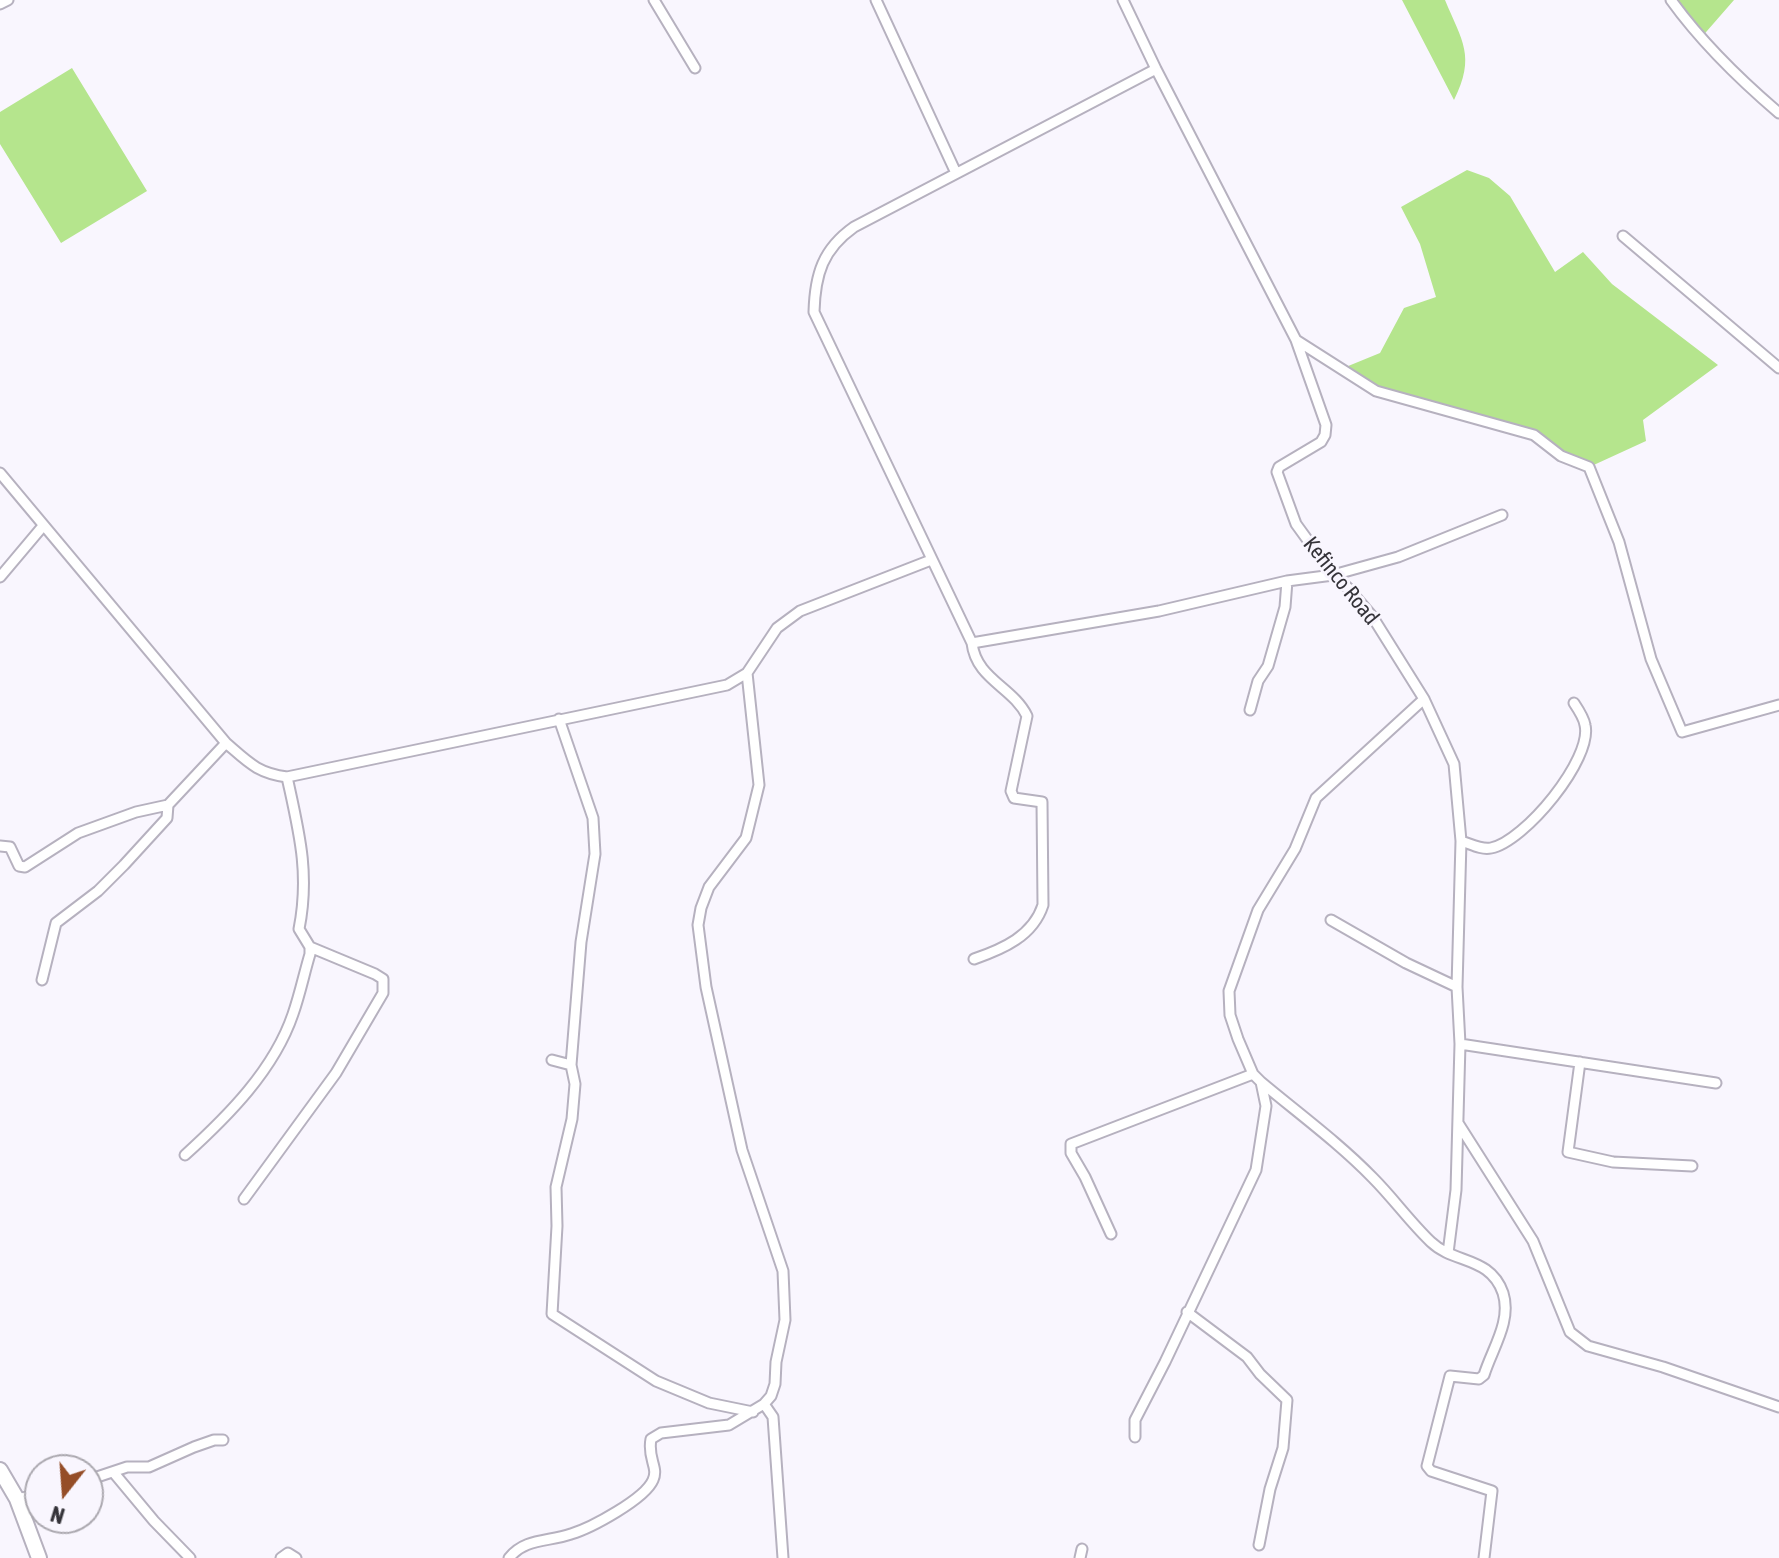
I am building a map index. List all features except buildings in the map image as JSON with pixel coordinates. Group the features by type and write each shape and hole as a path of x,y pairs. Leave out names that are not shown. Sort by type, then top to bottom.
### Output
{"main road":[{"path":"0,1470 17,1499 39,1558"}],"street":[{"path":"0,4 8,0"},
{"path":"654,0 695,68"},
{"path":"876,0 956,173"},
{"name":"Kefinco Road","path":"1123,0 1296,340 1326,425 1321,442 1279,467 1277,476 1296,524 1333,575 1372,616 1424,699 1454,764 1461,841 1457,987 1460,1044 1456,1190 1448,1253"},
{"path":"1671,0 1723,64 1779,113"},
{"path":"974,959 1012,944 1040,916 1043,905 1042,802 1014,798 1011,791 1027,716 1023,707 989,678 978,664 972,643 814,312 814,290 818,271 837,239 854,227 1156,69"},
{"path":"1623,236 1779,368"},
{"path":"1296,340 1376,391 1534,435 1561,456 1589,467 1619,542 1651,659 1682,732 1779,705"},
{"path":"0,473 226,743 255,769 287,777 727,685 747,673 777,628 800,611 931,560"},
{"path":"972,643 1159,611 1287,581 1333,575 1398,557 1502,515"},
{"path":"0,577 43,526"},
{"path":"1250,710 1258,681 1268,666 1285,607 1287,581"},
{"path":"509,1558 520,1546 573,1534 639,1496 652,1483 655,1467 650,1460 651,1439 661,1433 729,1425 764,1404 775,1384 776,1362 785,1320 783,1271 742,1150 706,987 698,925 709,887 746,838 759,785 747,673"},
{"path":"1424,699 1316,798 1295,849 1258,910 1229,991 1230,1015 1253,1074 1371,1175 1432,1243 1489,1271 1501,1289 1506,1305 1504,1320 1484,1375 1479,1379 1450,1376 1427,1466 1431,1471 1492,1491 1484,1558"},
{"path":"1461,841 1481,848 1493,848 1517,832 1551,801 1582,753 1586,726 1574,703"},
{"path":"559,719 593,818 595,854 581,942 571,1065 575,1084 572,1119 556,1187 552,1314 656,1381 709,1403 753,1412"},
{"path":"0,846 10,847 19,866 25,867 78,833 136,812 168,805 226,743"},
{"path":"244,1199 336,1073 383,993 383,979 310,947 299,929 305,899 304,862 287,777"},
{"path":"42,980 56,923 98,891 124,865 167,818 168,805"},
{"path":"1331,920 1406,963 1457,987"},
{"path":"185,1155 219,1124 252,1086 277,1047 293,1014 310,947"},
{"path":"1460,1044 1716,1083"},
{"path":"552,1060 571,1065"},
{"path":"1580,1062 1568,1152 1613,1162 1692,1166"},
{"path":"1111,1234 1071,1153 1071,1144 1253,1074"},
{"path":"1135,1437 1135,1420 1256,1170 1266,1106 1261,1082"},
{"path":"1458,1123 1533,1241 1570,1332 1577,1340 1779,1407"},
{"path":"1187,1312 1247,1357 1287,1400 1283,1448 1270,1489 1259,1545"},
{"path":"764,1404 773,1417 783,1558"},
{"path":"104,1476 127,1467 149,1467 214,1440 223,1440"},
{"path":"114,1473 190,1558"},
{"path":"17,1499 24,1497"},
{"path":"281,1558 288,1553 296,1558"}],"green space":[{"path":"1402,0 1445,0 1461,38 1465,60 1461,85 1454,100"},
{"path":"1670,0 1734,0 1700,39"},
{"path":"72,68 147,191 61,243 0,144 0,112"},
{"path":"1467,170 1489,178 1510,196 1555,272 1583,252 1612,284 1718,365 1643,420 1646,441 1585,469 1532,438 1376,394 1336,371 1380,353 1404,308 1436,297 1420,244 1401,207"}]}
